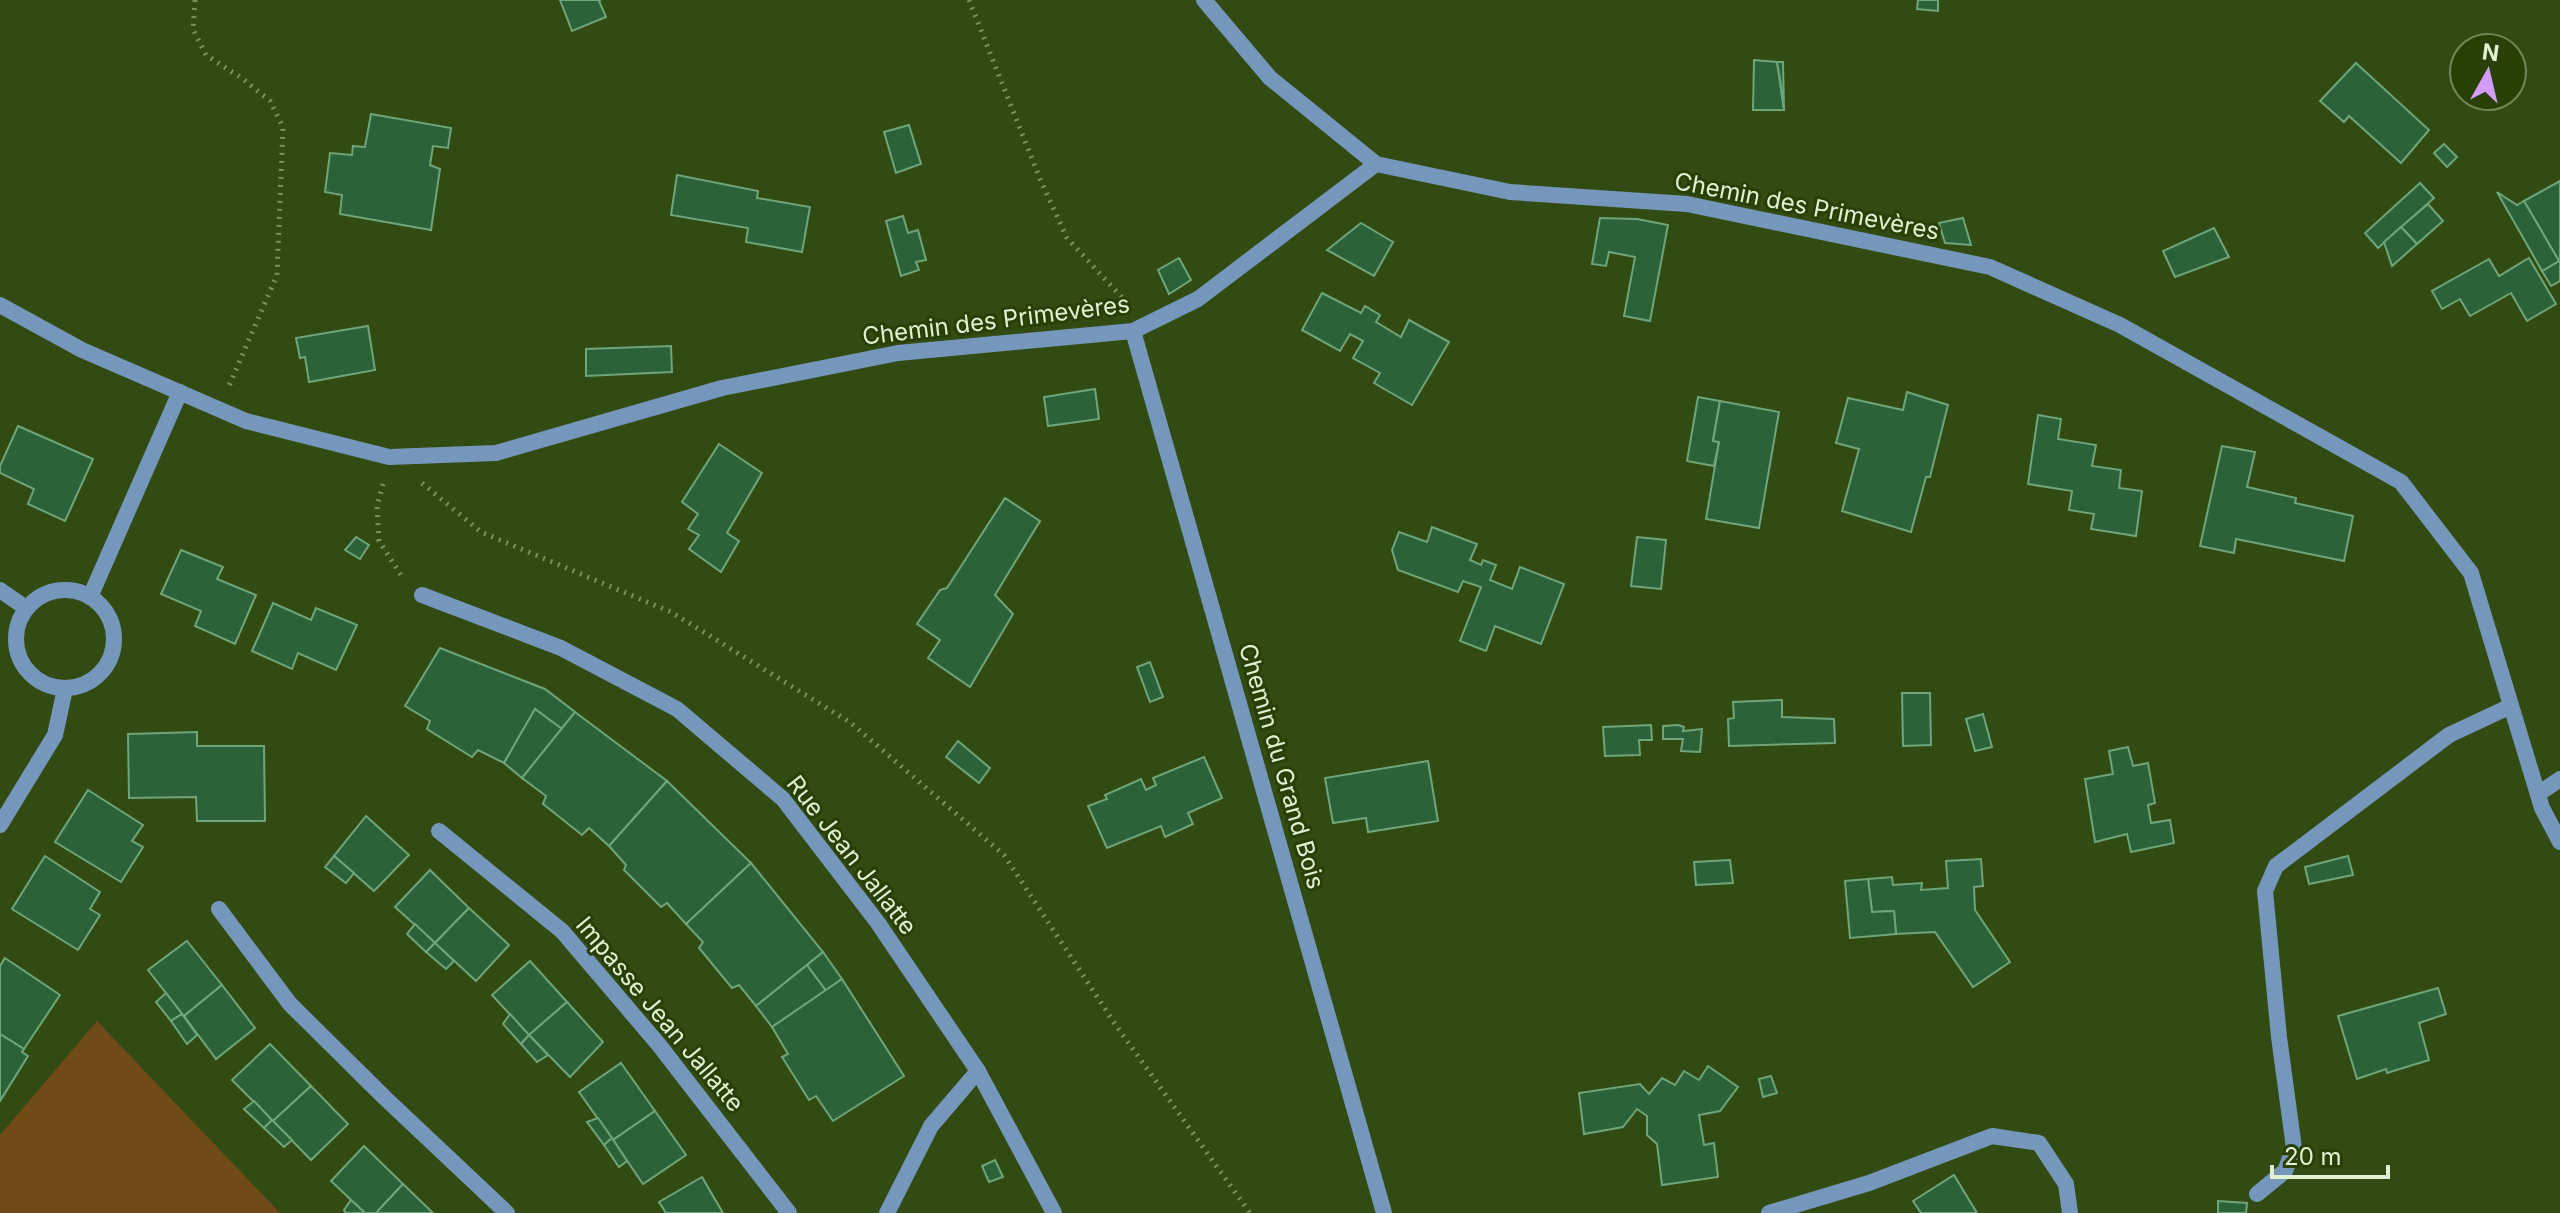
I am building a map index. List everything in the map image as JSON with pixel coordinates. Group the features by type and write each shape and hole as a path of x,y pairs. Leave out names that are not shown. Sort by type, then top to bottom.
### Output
{"street":[{"path":"1204,0 1270,78 1376,164"},
{"name":"Chemin des Primevères","path":"0,305 82,350 246,421 389,457 496,453 722,388 898,353 1133,331 1198,299 1376,164 1510,192 1687,204 1990,267 2120,325 2401,482 2471,573 2542,808 2560,842"},
{"name":"Chemin du Grand Bois","path":"1133,331 1384,1213"},
{"path":"90,597 180,392"},
{"path":"0,590 26,608"},
{"path":"77,591 90,597 102,607 111,621 114,636 106,666 95,678 81,686 65,689 35,679 17,653 15,637 18,622 26,608 36,598 49,592 77,591"},
{"name":"Rue Jean Jallatte","path":"422,595 561,648 677,709 783,799 878,923 978,1071 1054,1213"},
{"path":"0,825 55,735 65,689"},
{"path":"2257,1194 2285,1171 2294,1148 2279,1037 2265,891 2276,866 2449,735 2511,706"},
{"path":"2538,794 2560,779"},
{"name":"Impasse Jean Jallatte","path":"439,831 562,931 659,1045 789,1213"},
{"path":"219,909 290,1004 507,1213"},
{"path":"887,1213 931,1126 978,1071"},
{"path":"1769,1213 1869,1183 1992,1136 2039,1143 2066,1184 2070,1213"}],"path":[{"path":"195,0 193,29 206,55 270,101 283,127 277,275 219,409"},
{"path":"969,0 1040,179 1067,238 1127,303 1133,331"},
{"path":"422,595 405,581 379,541 377,506 389,457 481,532 671,612 851,723 1004,855 1115,1024 1250,1213"}],"shaded area":[{"path":"97,1021 280,1213 0,1213 0,1135"}],"building":[{"path":"560,0 601,0 606,17 572,31"},
{"path":"1918,0 1938,0 1938,11 1917,9"},
{"path":"1754,60 1777,62 1784,110 1753,110"},
{"path":"1777,62 1783,62 1784,110 1780,79"},
{"path":"2356,63 2429,130 2401,163 2349,116 2344,122 2320,101"},
{"path":"371,114 451,128 448,148 433,146 430,165 440,169 431,230 340,214 342,195 325,192 330,153 352,155 353,146 365,147"},
{"path":"909,125 921,164 896,173 884,132"},
{"path":"2444,144 2457,157 2447,167 2434,153"},
{"path":"677,175 758,191 757,198 810,207 802,252 746,242 748,228 671,215"},
{"path":"2560,181 2560,281 2551,286 2542,271 2559,261 2524,201"},
{"path":"2420,183 2434,198 2378,248 2365,233"},
{"path":"2497,192 2517,205 2524,201 2559,261 2542,271"},
{"path":"2428,204 2443,221 2417,244 2401,227"},
{"path":"903,216 908,233 918,230 926,260 916,262 919,270 901,276 886,221"},
{"path":"1600,218 1637,219 1668,225 1650,321 1624,316 1635,257 1609,252 1606,266 1592,264"},
{"path":"1963,218 1971,245 1945,243 1939,223"},
{"path":"1361,223 1393,242 1374,276 1327,250"},
{"path":"2401,227 2417,244 2392,266 2384,242"},
{"path":"2214,228 2229,257 2175,277 2163,251"},
{"path":"1179,258 1191,280 1169,294 1158,270"},
{"path":"2529,258 2556,304 2527,321 2511,293 2470,316 2460,299 2442,309 2432,291 2489,259 2499,276"},
{"path":"1322,293 1361,313 1365,306 1380,315 1376,322 1401,337 1409,320 1449,342 1412,405 1374,383 1380,373 1353,358 1363,341 1350,334 1340,351 1302,330"},
{"path":"368,326 375,370 309,382 305,357 300,358 296,338"},
{"path":"671,346 672,372 586,376 586,349"},
{"path":"1095,389 1099,419 1048,426 1044,397"},
{"path":"1907,392 1948,405 1930,477 1926,477 1911,532 1842,511 1859,449 1836,443 1848,398 1903,410"},
{"path":"1698,397 1720,401 1713,441 1719,442 1714,466 1687,461"},
{"path":"1720,401 1779,412 1759,528 1706,519 1719,442 1713,441"},
{"path":"2038,415 2061,419 2058,439 2096,445 2092,466 2121,470 2119,488 2142,491 2136,536 2091,529 2094,514 2069,510 2072,491 2028,484"},
{"path":"18,426 93,459 65,521 28,504 34,489 0,473 0,466"},
{"path":"719,444 762,473 727,533 739,541 721,572 689,549 699,535 688,529 698,514 682,502"},
{"path":"2222,446 2255,452 2247,487 2296,498 2295,503 2353,516 2344,561 2236,539 2234,553 2200,546"},
{"path":"1005,498 1040,521 995,595 1013,614 970,687 928,658 940,640 917,624 940,590 947,588"},
{"path":"1432,527 1477,544 1470,560 1481,565 1483,560 1496,565 1490,580 1512,589 1520,567 1564,584 1541,644 1495,626 1486,651 1460,641 1481,587 1463,581 1458,592 1398,570 1392,550 1399,532 1427,542"},
{"path":"356,537 369,545 360,559 345,550"},
{"path":"1637,537 1666,540 1661,589 1631,586"},
{"path":"181,550 223,567 217,579 256,595 235,644 195,626 201,611 161,594"},
{"path":"273,603 311,620 316,608 357,625 336,670 298,653 292,669 252,651"},
{"path":"440,648 545,689 575,712 562,729 535,709 504,763 478,750 472,757 427,729 430,721 405,706"},
{"path":"1150,662 1163,697 1150,702 1137,667"},
{"path":"1902,693 1930,693 1931,745 1903,746"},
{"path":"1782,700 1782,717 1834,719 1835,743 1729,746 1728,719 1734,718 1733,702"},
{"path":"535,709 562,729 522,778 504,763"},
{"path":"575,712 667,781 609,846 589,828 582,835 543,804 546,796 522,778"},
{"path":"1983,714 1992,747 1975,751 1966,719"},
{"path":"1651,725 1652,740 1639,740 1640,755 1605,756 1603,727"},
{"path":"1663,726 1684,727 1683,731 1702,729 1700,752 1681,751 1683,739 1663,739"},
{"path":"197,732 197,746 264,746 265,821 197,821 196,797 129,798 128,734"},
{"path":"958,741 990,768 979,783 946,757"},
{"path":"2128,747 2133,766 2148,763 2155,803 2148,805 2151,823 2170,820 2174,843 2131,852 2127,834 2095,842 2085,779 2113,774 2109,751"},
{"path":"1204,757 1222,798 1188,813 1193,824 1165,837 1161,826 1107,848 1088,806 1141,779 1146,790 1156,785 1153,778"},
{"path":"1428,761 1438,821 1368,832 1366,818 1333,823 1325,778"},
{"path":"667,781 751,863 686,924 667,903 661,907 624,870 626,865 609,846"},
{"path":"88,790 143,825 132,841 143,847 121,882 55,842"},
{"path":"366,816 409,855 374,891 334,856"},
{"path":"45,856 100,892 90,909 100,915 78,950 12,909"},
{"path":"334,856 354,873 346,883 325,867"},
{"path":"2348,856 2353,875 2309,884 2305,867"},
{"path":"1981,859 1983,886 1974,887 1975,910 2010,962 1973,987 1935,932 1896,934 1894,911 1872,912 1868,879 1892,877 1893,885 1922,883 1921,890 1948,888 1946,861"},
{"path":"1730,860 1733,883 1696,885 1694,862"},
{"path":"751,863 823,952 756,1006 739,985 732,988 699,948 703,942 686,924"},
{"path":"430,870 469,908 435,943 395,907"},
{"path":"1868,879 1872,912 1894,911 1896,934 1850,938 1845,881"},
{"path":"469,908 509,945 476,981 435,943"},
{"path":"415,924 435,943 426,952 407,934"},
{"path":"187,941 222,985 184,1016 148,970"},
{"path":"435,943 454,961 446,969 426,952"},
{"path":"823,952 842,979 826,991 807,965"},
{"path":"5,958 60,995 24,1049 0,1034 0,966"},
{"path":"530,961 567,1002 529,1035 492,995"},
{"path":"807,965 826,991 772,1027 756,1006"},
{"path":"842,979 904,1076 833,1121 816,1096 809,1100 782,1057 788,1054 772,1027"},
{"path":"222,985 255,1028 216,1059 184,1016"},
{"path":"2438,988 2446,1014 2419,1023 2429,1060 2357,1079 2338,1016"},
{"path":"166,993 182,1014 171,1021 156,1002"},
{"path":"567,1002 603,1042 570,1077 529,1035"},
{"path":"182,1014 197,1035 187,1044 171,1021"},
{"path":"510,1014 529,1035 521,1044 503,1024"},
{"path":"0,1034 24,1049 22,1052 28,1056 0,1101"},
{"path":"529,1035 548,1055 537,1062 521,1044"},
{"path":"270,1044 311,1086 273,1121 232,1080"},
{"path":"621,1063 655,1111 613,1140 579,1092"},
{"path":"1708,1066 1738,1087 1720,1111 1699,1115 1704,1145 1714,1143 1718,1177 1662,1185 1657,1144 1647,1135 1647,1116 1637,1109 1623,1127 1584,1134 1579,1093 1640,1084 1649,1094 1662,1078 1675,1085 1684,1071 1699,1080"},
{"path":"1771,1076 1777,1093 1763,1097 1759,1079"},
{"path":"311,1086 348,1124 311,1160 273,1121"},
{"path":"254,1101 272,1120 264,1128 244,1109"},
{"path":"655,1111 686,1155 643,1184 613,1140"},
{"path":"598,1118 612,1138 604,1145 587,1122"},
{"path":"272,1120 292,1140 284,1147 264,1128"},
{"path":"612,1138 627,1161 619,1167 604,1145"},
{"path":"364,1146 403,1184 376,1213 365,1213 331,1181"},
{"path":"995,1160 1003,1177 989,1182 982,1166"},
{"path":"1954,1175 1977,1213 1921,1213 1913,1201"},
{"path":"702,1177 723,1213 666,1213 659,1202"},
{"path":"403,1184 433,1213 376,1213"},
{"path":"351,1200 365,1213 346,1213 344,1210"},
{"path":"2218,1201 2247,1203 2246,1213 2218,1213"}]}
